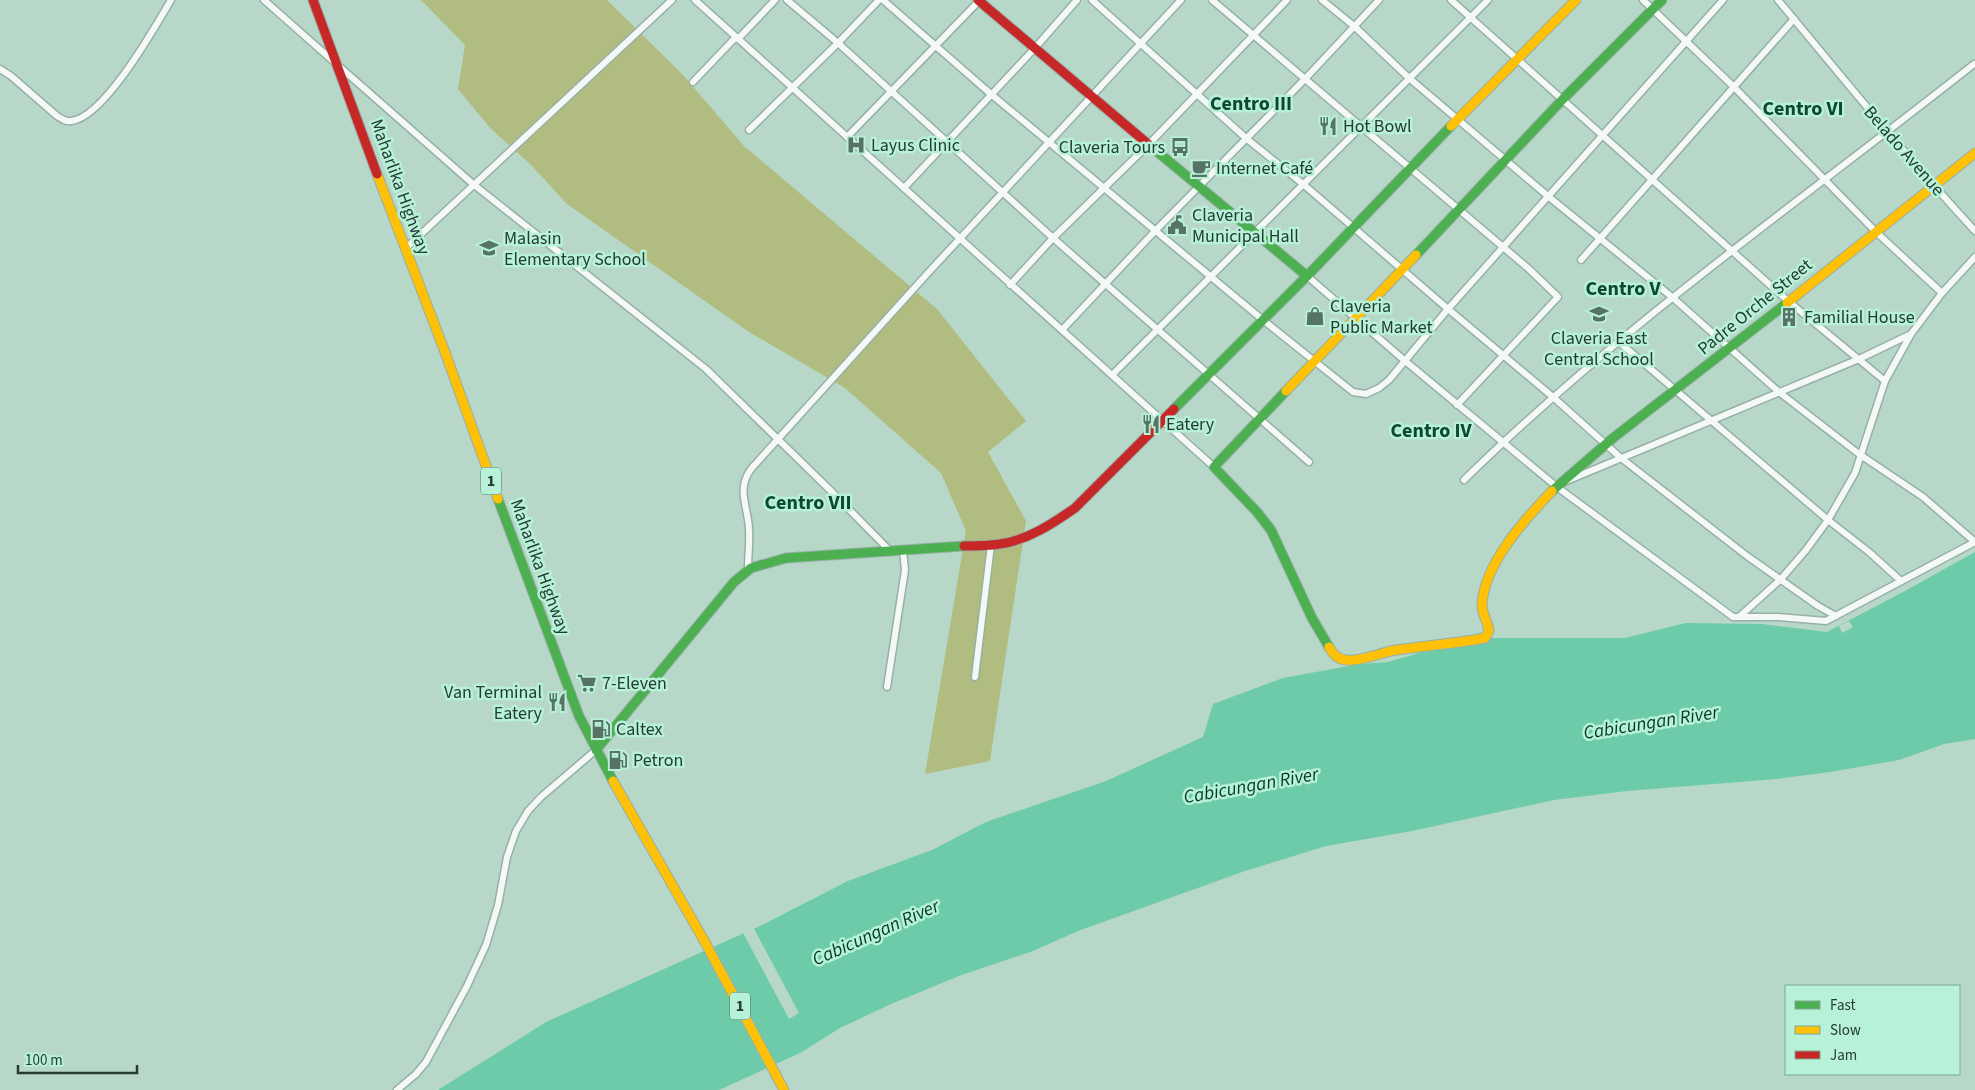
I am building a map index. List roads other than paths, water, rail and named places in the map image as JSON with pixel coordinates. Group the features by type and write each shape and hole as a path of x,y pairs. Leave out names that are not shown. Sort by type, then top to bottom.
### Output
{"main road":[{"name":"Maharlika Highway","path":"312,0 576,707 596,750 706,944 784,1090"},
{"path":"979,0 1090,96 1308,276"},
{"path":"596,750 734,582 748,568 757,564 786,558 991,545 1023,538 1044,530 1075,508 1308,276 1457,120 1576,0"},
{"path":"1214,468 1564,99 1662,0"},
{"name":"Padre Orche Street","path":"1214,468 1265,521 1278,543 1312,618 1333,654 1343,661 1360,660 1396,650 1457,644 1485,638 1488,636 1490,629 1484,616 1482,605 1484,591 1495,566 1523,523 1559,486 1606,444 1729,349 1975,153"}],"street":[{"path":"0,69 57,116 68,122 79,119 98,105 115,86 171,0"},
{"path":"264,0 473,184 695,359 720,381 890,552"},
{"path":"405,249 672,0"},
{"path":"695,0 1214,468"},
{"path":"693,82 775,0"},
{"path":"787,0 838,43 1052,238 1258,420 1309,462"},
{"path":"749,130 879,0"},
{"path":"883,0 935,47 1263,320 1353,392 1363,394 1374,391 1384,385 1448,309 1549,198 1723,0"},
{"path":"847,137 979,0"},
{"path":"904,188 992,95 1077,0"},
{"path":"1092,0 1247,139 1303,184 1553,397 1621,458 1747,556 1818,606 1836,616"},
{"path":"748,568 749,528 743,495 744,483 751,469 1090,96 1181,0"},
{"path":"1212,0 1529,269 1558,297 1457,405"},
{"path":"1010,284 1052,238 1149,144 1287,0"},
{"path":"1308,276 1404,360 1503,442 1733,617 1778,616 1826,621 1939,563 1975,542 1924,497 1860,454 1779,392 1672,297 1549,198 1408,78 1354,26 1322,0"},
{"path":"1062,330 1379,0"},
{"path":"1451,0 1788,301 1885,381"},
{"path":"1112,375 1488,0"},
{"path":"1644,0 1734,87 1876,232 1942,293"},
{"name":"Belado Avenue","path":"1778,0 1934,187 1975,231"},
{"path":"1581,260 1794,19"},
{"path":"1464,480 1553,397 1672,297 1974,64"},
{"path":"1739,617 1781,579 1828,520 1855,473 1885,381 1910,334 1942,293 1975,257"},
{"path":"1559,486 1621,458 1712,422 1859,359 1910,334"},
{"path":"1619,342 1901,581"},
{"path":"975,677 991,545"},
{"path":"887,687 905,570 903,551"},
{"path":"397,1090 416,1074 426,1062 476,969 493,924 507,857 516,831 528,811 541,796 596,750"}],"water":[{"name":"Cabicungan River","path":"1975,552 1975,739 1944,744 1899,760 1830,772 1776,779 1627,791 1554,800 1412,831 1326,846 1245,871 1078,931 1033,951 959,976 891,1004 840,1028 802,1052 719,1090 438,1090 546,1022 762,925 848,881 932,850 986,822 1106,781 1203,737 1213,704 1283,678 1360,664 1388,662 1470,638 1625,638 1686,623 1762,624 1827,632"}],"place":[{"name":"Hot Bowl","path":"1328,126"},
{"name":"Layus Clinic","path":"856,145"},
{"name":"Claveria Tours","path":"1180,147"},
{"name":"Internet Café","path":"1201,168"},
{"name":"Claveria Municipal Hall","path":"1177,225"},
{"name":"Malasin Elementary School","path":"489,248"},
{"name":"Claveria East Central School","path":"1599,314"},
{"name":"Claveria Public Market","path":"1315,316"},
{"name":"Familial House","path":"1789,317"},
{"name":"Eatery","path":"1151,424"},
{"name":"7-Eleven","path":"587,683"},
{"name":"Van Terminal Eatery","path":"557,702"},
{"name":"Caltex","path":"601,729"},
{"name":"Petron","path":"618,760"}],"district":[{"name":"Centro III","path":"1251,104"},
{"name":"Centro VI","path":"1803,109"},
{"name":"Centro V","path":"1623,289"},
{"name":"Centro IV","path":"1431,431"},
{"name":"Centro VII","path":"808,503"}]}
